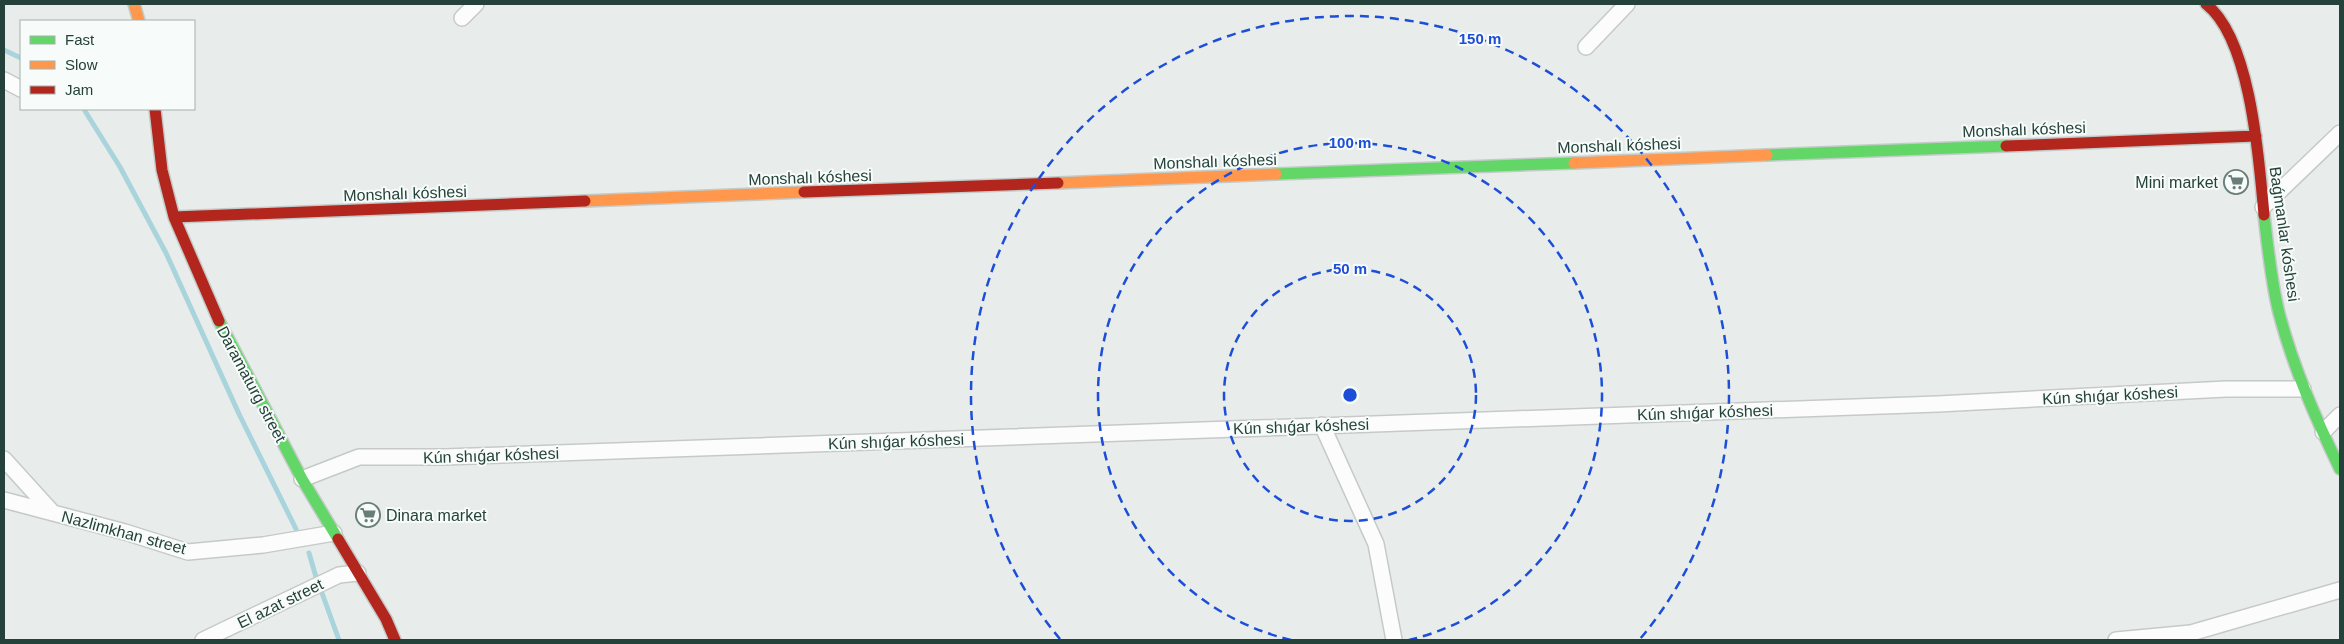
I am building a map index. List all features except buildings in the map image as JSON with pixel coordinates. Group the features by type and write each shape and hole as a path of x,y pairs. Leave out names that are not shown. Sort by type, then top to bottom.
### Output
{"street":[{"path":"134,4 139,20"},
{"path":"462,18 476,4"},
{"path":"1586,47 1627,4"},
{"name":"Baǵmanlar kóshesi","path":"2209,4 2232,37 2245,84 2256,136 2278,309 2290,353 2303,389 2340,469"},
{"path":"4,80 20,88"},
{"name":"Daramaturg street","path":"155,110 162,170 174,217 216,316 302,479 386,619 395,640"},
{"path":"2264,208 2340,133"},
{"name":"Monshalı kóshesi","path":"174,217 2256,136"},
{"name":"Kún shıǵar kóshesi","path":"302,479 359,457 464,457 1938,404 2226,389 2303,389"},
{"path":"2323,432 2340,415"},
{"path":"1322,425 1376,544 1394,640"},
{"path":"4,459 53,513"},
{"name":"Nazlimkhan street","path":"4,500 188,552 263,545 334,534"},
{"name":"El azat street","path":"203,640 339,575 358,573"},
{"path":"2116,640 2192,637 2340,590"}],"waterway":[{"path":"4,50 20,58"},
{"path":"85,111 120,167 166,253 239,414 296,529"},
{"path":"309,553 316,577"},
{"path":"322,593 339,640"}],"traffic: fast":[{"path":"1767,155 2006,146"},
{"path":"1276,174 1574,163"},
{"path":"2264,215 2279,313 2291,353 2306,392 2340,469"},
{"path":"219,321 302,479 338,539"}],"traffic: slow":[{"path":"134,4 139,20"},
{"path":"1574,163 1767,155"},
{"path":"1058,183 1276,174"},
{"path":"585,201 804,192"}],"traffic: jam":[{"path":"2206,4 2221,21 2233,44 2243,72 2255,133 2264,215"},
{"path":"155,110 162,170 174,217 219,321"},
{"path":"2006,146 2256,136"},
{"path":"804,192 1058,183"},
{"path":"174,217 585,201"},
{"path":"338,539 386,619 395,640"}],"place":[{"name":"Mini market","path":"2236,182"},
{"name":"Dinara market","path":"368,515"}]}
